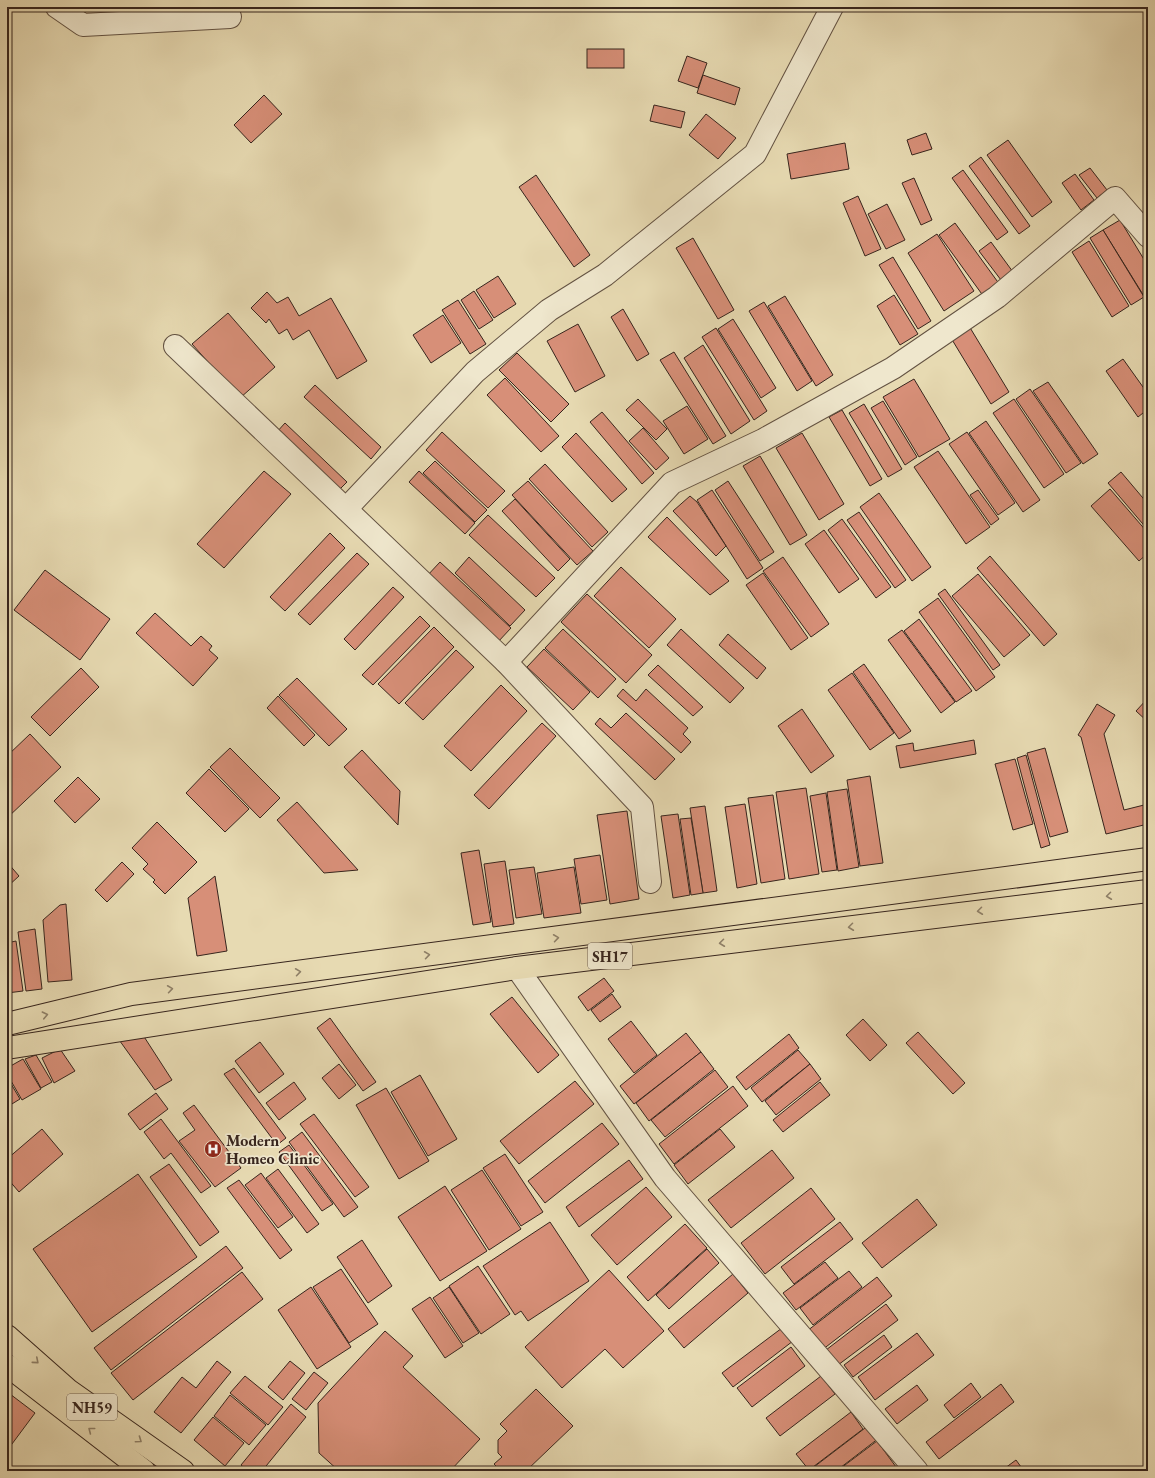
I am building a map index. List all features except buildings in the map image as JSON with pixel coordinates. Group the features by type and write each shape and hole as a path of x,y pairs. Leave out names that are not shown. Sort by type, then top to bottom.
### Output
{"main road":[{"path":"7,1024 131,994 1148,860"},
{"name":"SH17","path":"7,1048 517,968 1148,891"},
{"name":"NH59","path":"7,1336 68,1390 182,1471"},
{"name":"NH59","path":"7,1365 144,1471"}],"street":[{"path":"57,7 83,25 230,17"},
{"path":"346,509 475,372 549,310 605,275 754,154 832,7"},
{"path":"506,662 672,483 763,440 893,368 997,297 1115,198 1148,236"},
{"path":"175,346 506,662 642,806 650,882"},
{"path":"517,968 665,1178 917,1471"}],"place":[{"name":"Modern Homeo Clinic","path":"213,1149"}]}
